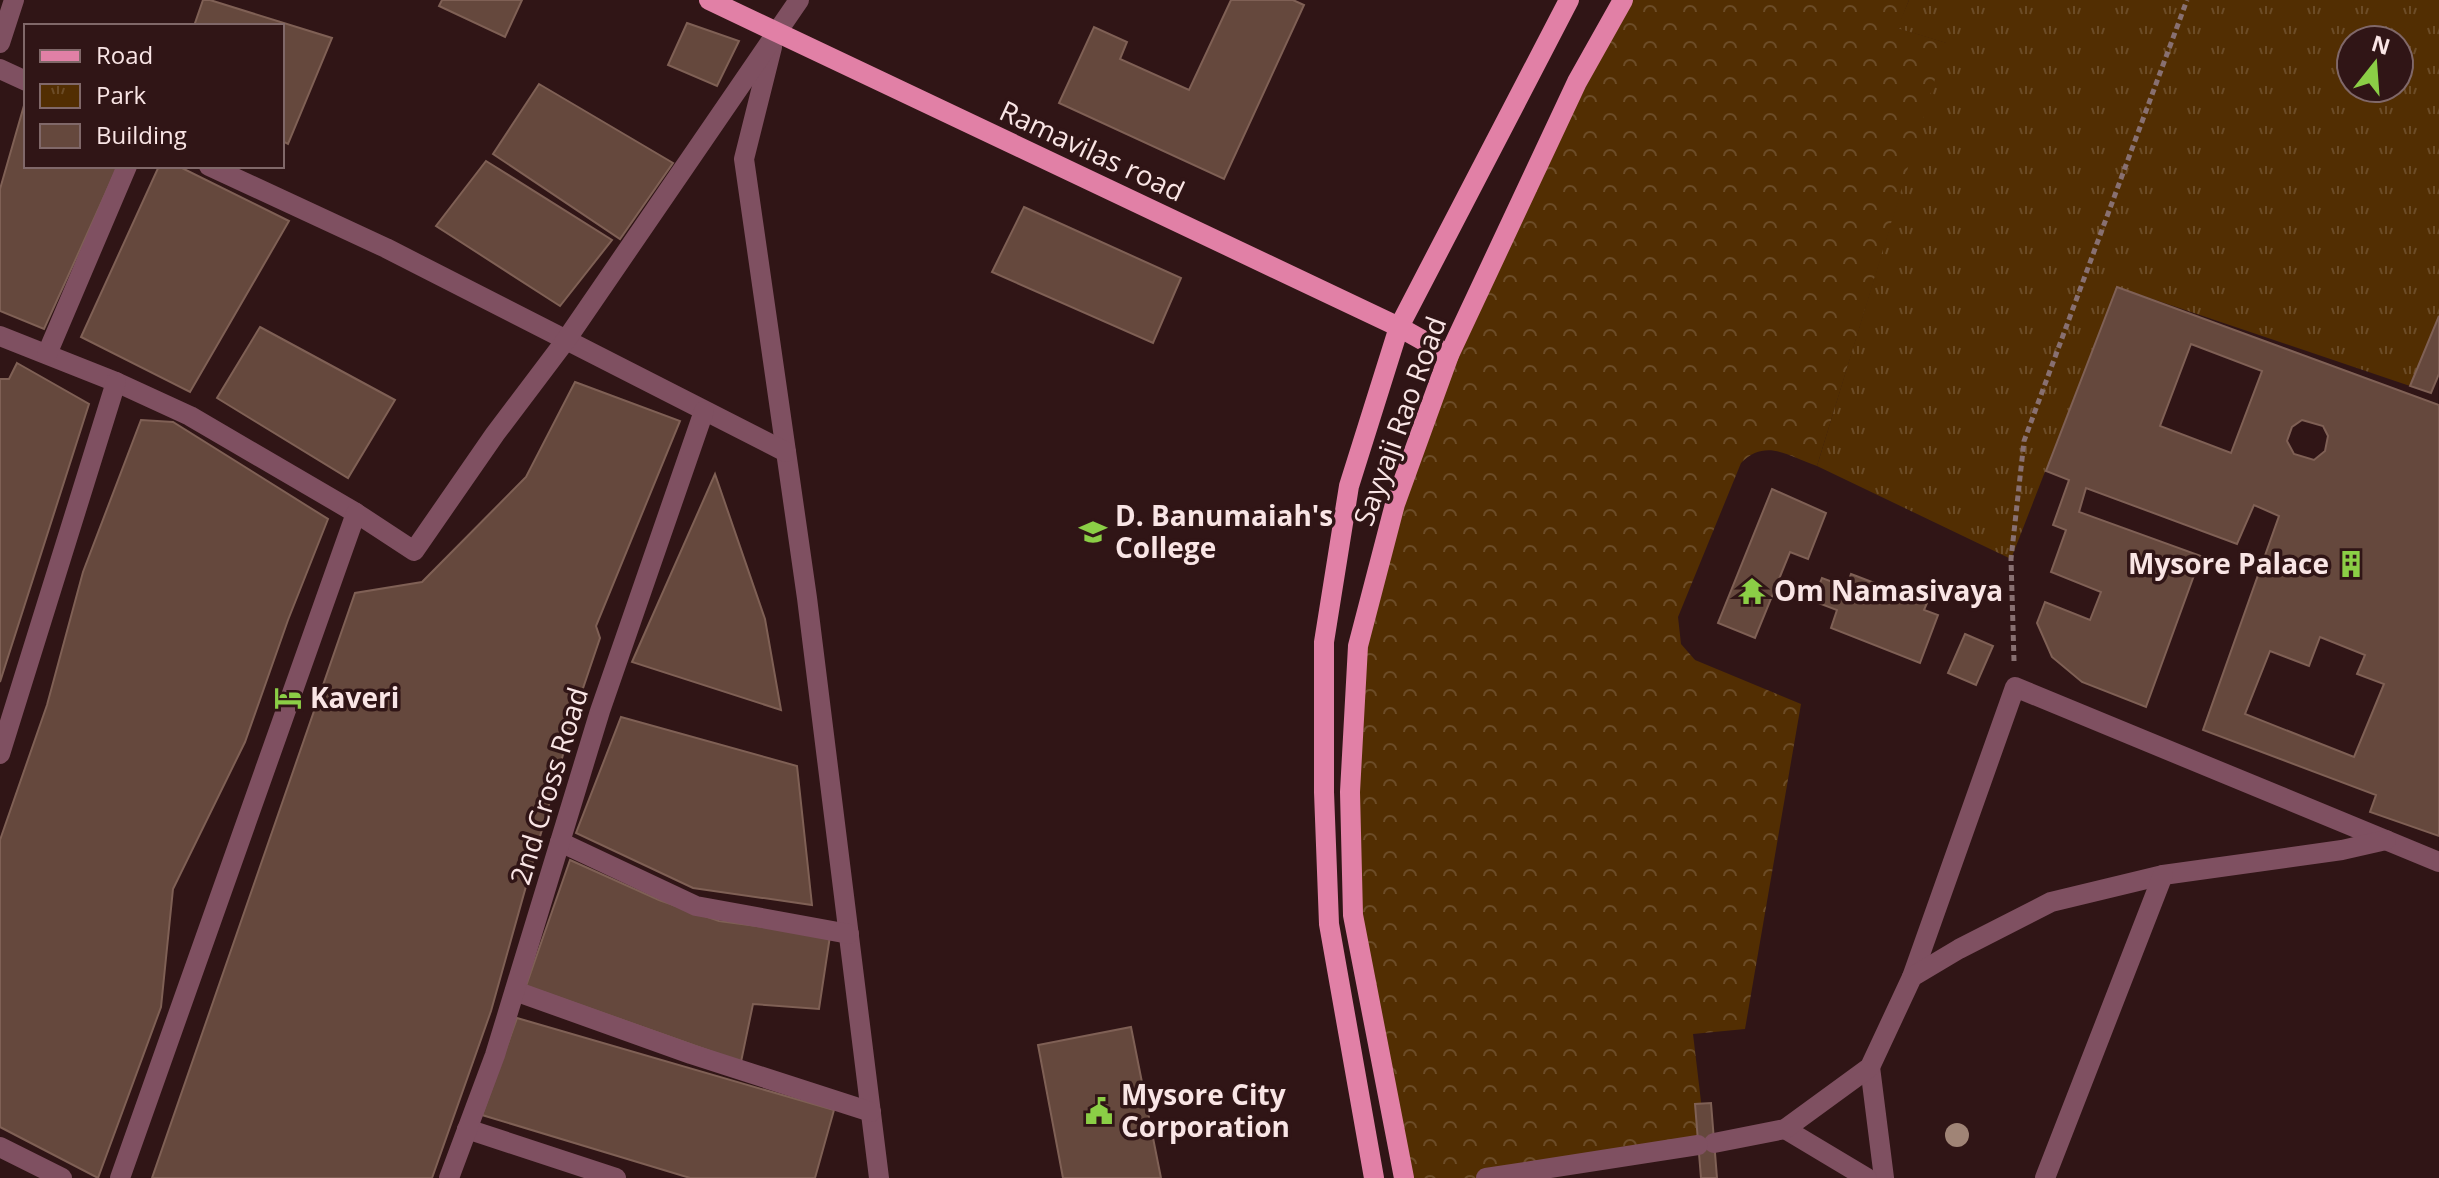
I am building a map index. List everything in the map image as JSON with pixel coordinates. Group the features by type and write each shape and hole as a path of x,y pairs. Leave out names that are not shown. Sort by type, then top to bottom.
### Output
{"main road":[{"name":"Ramavilas road","path":"709,0 1399,327 1449,355"},
{"name":"Sayyaji Rao Road","path":"1374,1178 1329,924 1324,792 1324,642 1349,486 1399,327 1569,0"},
{"name":"Sayyaji Rao Road","path":"1404,1178 1353,915 1350,792 1358,646 1395,504 1449,355 1577,82 1623,0"}],"street":[{"path":"0,43 14,0"},
{"path":"0,336 116,382 190,416 356,513 414,551 495,434 566,340 799,0"},
{"path":"775,32 744,159 786,452 879,1178"},
{"path":"0,69 24,80"},
{"path":"47,354 126,168"},
{"path":"213,168 386,248 786,452"},
{"path":"0,754 116,382"},
{"name":"2nd Cross Road","path":"449,1178 495,1055 600,711 704,411"},
{"path":"120,1178 356,513"},
{"path":"1486,1178 1785,1129 1870,1067 1912,977 2015,687 2439,862"},
{"path":"1912,977 2051,902 2163,875 2342,850 2386,840"},
{"path":"560,842 696,906 849,934"},
{"path":"2045,1178 2163,875"},
{"path":"515,991 691,1054 871,1112"},
{"path":"1870,1067 1884,1178"},
{"path":"467,1129 616,1178"},
{"path":"1785,1129 1867,1178"},
{"path":"0,1147 62,1178"}],"path":[{"path":"2015,687 2011,559 2024,441 2187,0"}],"green space":[{"path":"1630,0 1909,0 1898,28 1947,43 1817,466 1768,450 1750,456 1741,463 1678,617 1681,644 1695,660 1801,704 1745,1029 1693,1034 1706,1144 1487,1178 1404,1178 1353,915 1358,646 1456,341"},
{"path":"1909,0 2439,0 2439,316 2410,386 2117,287 2011,559 1817,466 1946,43 1897,28"}],"building":[{"path":"203,0 210,0 332,38 288,144 284,142 284,24 195,24"},
{"path":"442,0 522,0 505,37 439,6"},
{"path":"1231,0 1293,0 1304,5 1224,179 1059,103 1094,27 1127,42 1120,59 1189,90"},
{"path":"687,23 739,41 717,86 668,65"},
{"path":"539,84 673,163 620,239 493,154"},
{"path":"24,105 24,168 117,168 44,329 0,311 0,189"},
{"path":"486,161 612,240 560,306 436,226"},
{"path":"158,168 182,168 289,221 190,392 81,337"},
{"path":"1024,207 1181,278 1153,343 992,272"},
{"name":"Mysore Palace","path":"2117,287 2439,405 2439,836 2370,812 2376,795 2203,730 2279,516 2254,505 2237,544 2086,488 2079,512 2201,556 2146,707 2082,682 2052,657 2037,623 2045,602 2090,620 2101,592 2051,572 2066,530 2053,525 2069,480 2046,471","holes":["2191,344 2262,371 2231,453 2160,426","2302,420 2323,426 2328,436 2325,451 2314,460 2294,454 2287,441 2292,427","2320,637 2365,655 2357,674 2384,684 2354,757 2245,714 2270,651 2309,666"]},
{"path":"2439,316 2439,374 2431,393 2410,386"},
{"path":"260,327 395,400 348,478 217,398"},
{"path":"17,363 89,404 0,682 0,379 9,379"},
{"path":"575,382 680,421 596,626 600,638 575,712 491,1011 432,1178 152,1178 355,593 422,582 526,477"},
{"path":"141,420 173,422 328,519 245,742 173,889 161,1007 98,1178 0,1127 0,840 47,705 83,572"},
{"path":"715,474 765,619 781,710 632,662"},
{"name":"Om Namasivaya","path":"1772,489 1826,513 1808,559 1790,552 1755,638 1718,623"},
{"path":"1851,574 1927,603 1924,610 1938,615 1920,663 1831,628 1837,610 1813,601 1822,578 1846,587"},
{"path":"1965,634 1993,646 1976,685 1948,673"},
{"path":"621,717 797,766 812,905 693,888 576,833"},
{"path":"570,860 659,900 719,921 830,936 819,1009 753,1004 741,1062 526,986"},
{"path":"517,1018 834,1110 815,1178 690,1178 482,1115"},
{"name":"Mysore City Corporation","path":"1131,1027 1161,1178 1063,1178 1038,1045"},
{"path":"1711,1103 1717,1178 1701,1178 1695,1104"}],"place":[{"name":"D. Banumaiah's College","path":"1093,532"},
{"name":"Mysore Palace","path":"2351,564"},
{"name":"Om Namasivaya","path":"1752,591"},
{"name":"Kaveri","path":"288,698"},
{"name":"Mysore City Corporation","path":"1099,1111"}]}
